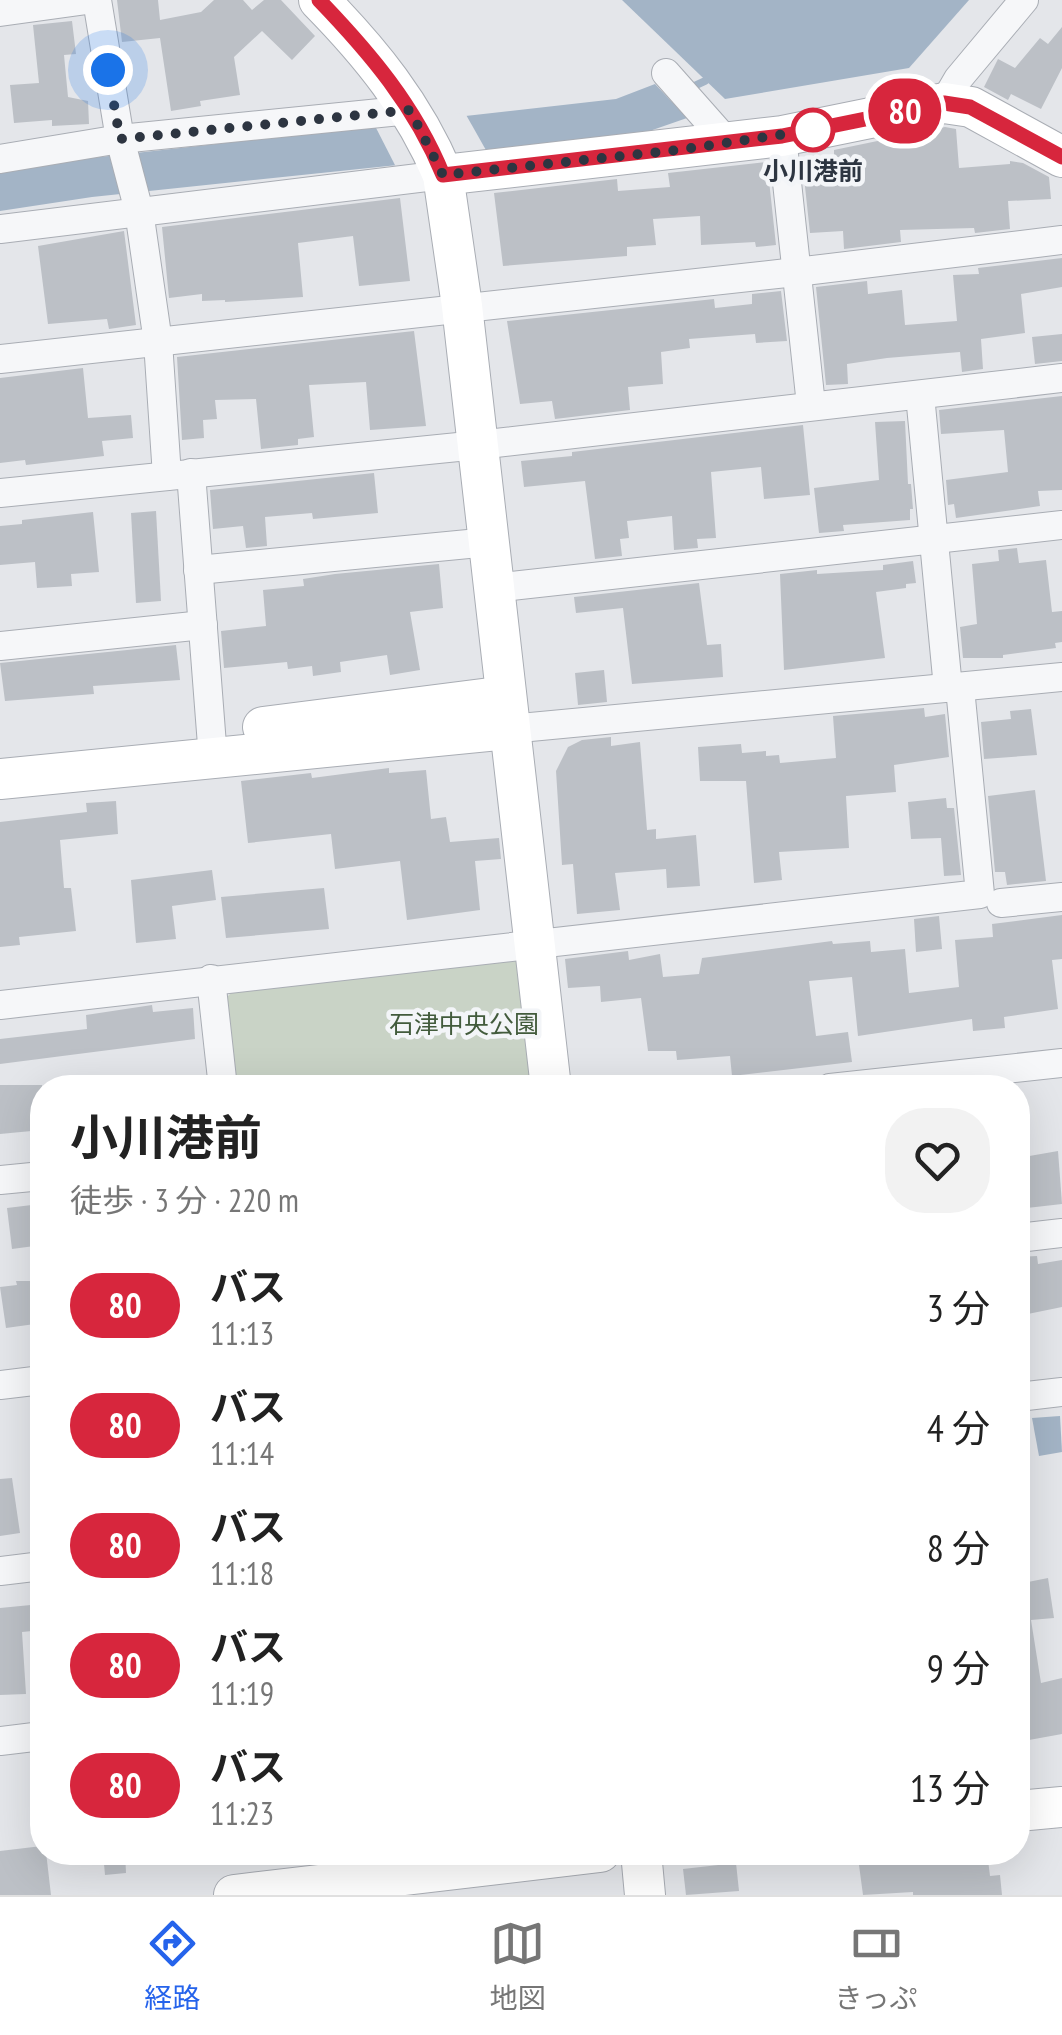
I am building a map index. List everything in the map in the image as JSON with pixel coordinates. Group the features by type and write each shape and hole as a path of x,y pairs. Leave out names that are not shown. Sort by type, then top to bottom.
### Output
{"street":[{"path":"0,12 86,0"},
{"path":"97,0 120,139 139,211 179,475 198,570 212,746"},
{"path":"319,0 390,78 441,171 462,306 549,1075"},
{"path":"944,103 958,78 1024,0"},
{"path":"666,73 716,128"},
{"path":"0,229 441,171 716,128 782,136 944,103 970,107 1062,157"},
{"path":"0,159 120,139 413,114"},
{"path":"782,136 812,405"},
{"path":"0,359 1062,240"},
{"path":"0,493 478,445 1062,378"},
{"path":"0,1005 211,978 980,894 934,539 920,394"},
{"path":"494,588 1062,525"},
{"path":"198,570 489,542"},
{"path":"0,646 202,625"},
{"path":"0,779 212,746 507,713 954,688 1062,677"},
{"path":"0,754 212,746"},
{"path":"1001,903 1062,897"},
{"path":"211,978 222,1075"},
{"path":"956,1075 1062,1064"},
{"path":"0,1180 30,1177"},
{"path":"1030,1237 1062,1233"},
{"path":"0,1385 30,1381"},
{"path":"1030,1395 1062,1392"},
{"path":"0,1571 30,1567"},
{"path":"0,1741 30,1737"},
{"path":"1030,1810 1062,1807"},
{"path":"234,1895 489,1865"},
{"path":"642,1865 645,1895"}],"green space":[{"name":"石津中央公園","path":"510,956 520,964 533,1075 235,1075 226,998 238,986"}],"water":[{"path":"622,0 969,0 909,68 725,99"},
{"path":"655,84 687,118 618,142 92,197 0,211 0,173 91,158 616,99"},
{"path":"1060,1416 1062,1452 1039,1456 1032,1418"}],"pier":[{"path":"465,113 491,159 397,169 373,122"}],"building":[{"path":"117,0 158,0 160,20 201,12 214,0 243,0 252,10 264,0 281,0 315,36 292,60 262,31 234,57 240,95 200,101 201,106 171,111 160,38 122,42"},
{"path":"72,21 76,54 64,55 68,97 88,101 89,124 52,126 52,120 14,123 10,85 39,83 33,25"},
{"path":"1062,27 1062,68 1041,109 1011,94 1008,100 984,87 998,59 1015,68 1040,38 1048,44"},
{"path":"945,127 956,129 959,168 1010,161 1023,163 1049,177 1051,199 1008,201 1010,229 975,233 974,228 900,230 901,242 844,249 843,231 810,233 803,168 834,167 834,150"},
{"path":"767,162 776,245 701,245 700,216 653,219 656,245 627,247 627,256 503,266 494,193 617,179 618,191 670,187 668,173"},
{"path":"400,198 410,281 359,286 353,236 298,243 303,297 225,302 202,301 202,294 169,298 162,227"},
{"path":"124,231 136,325 109,329 107,319 48,324 38,246"},
{"path":"1062,258 1062,287 1021,294 1025,333 981,339 983,369 962,372 960,352 887,358 847,364 848,384 826,385 816,287 867,281 868,294 902,290 905,325 957,321 953,275 979,274 978,268"},
{"path":"781,291 787,341 756,343 755,334 689,339 690,348 661,352 663,384 628,387 630,410 555,419 552,401 520,404 507,321 714,299 715,308 752,304 752,294"},
{"path":"414,331 426,426 370,430 366,382 309,385 314,437 298,439 298,445 261,449 256,399 215,400 217,419 203,420 204,438 182,440 177,357"},
{"path":"1062,334 1062,361 1035,364 1032,337"},
{"path":"83,368 88,418 131,415 133,438 102,441 104,456 26,465 25,460 0,463 0,378"},
{"path":"1062,396 1062,490 1038,491 1040,506 956,518 954,504 948,505 946,480 1008,472 1004,430 941,434 939,410"},
{"path":"905,421 913,509 910,520 843,525 844,531 819,533 814,488 879,480 875,422"},
{"path":"803,425 810,495 764,499 761,467 711,472 716,538 697,539 698,548 674,550 672,516 627,521 629,538 620,539 622,556 595,559 585,481 524,487 521,461"},
{"path":"374,473 378,513 313,519 312,513 265,517 267,546 246,548 243,526 213,529 210,490"},
{"path":"156,511 161,601 136,603 131,513"},
{"path":"93,512 99,572 71,574 72,586 37,588 35,562 0,565 0,526"},
{"path":"1017,548 1019,563 1046,560 1052,612 1062,611 1062,642 1055,643 1056,648 1003,658 963,658 960,627 977,624 972,564 999,561 998,550"},
{"path":"913,561 916,583 876,592 885,658 784,670 780,574 883,570 883,565"},
{"path":"439,564 443,608 410,612 420,670 390,675 387,655 340,662 341,672 313,676 312,666 288,669 287,662 224,668 221,631 266,626 263,590 304,586 303,579 335,574"},
{"path":"699,583 707,645 721,644 723,677 632,684 623,608 576,613 574,597"},
{"path":"176,645 180,680 93,686 94,694 5,701 0,663"},
{"path":"604,670 607,702 578,705 575,673"},
{"path":"924,708 925,717 945,714 949,757 894,765 896,792 846,796 849,848 779,852 782,880 754,883 746,781 700,781 698,747 741,744 742,753 766,751 766,756 779,755 780,763 836,758 833,716"},
{"path":"1031,709 1037,755 984,759 981,722 1011,719 1010,711"},
{"path":"611,737 611,746 640,742 647,830 656,829 656,839 696,835 700,886 667,888 666,869 615,873 620,910 577,914 573,864 562,865 556,771 568,747 582,740"},
{"path":"389,768 389,773 426,770 431,819 446,817 450,842 499,838 501,859 475,861 480,910 407,920 400,861 335,869 331,834 248,843 241,781 311,773 312,778"},
{"path":"1035,790 1046,881 1007,885 1005,872 995,872 988,796"},
{"path":"946,798 947,808 954,808 961,875 944,876 941,838 911,839 908,802"},
{"path":"116,801 118,834 60,840 64,888 71,888 76,931 19,937 20,945 0,947 0,822 87,812 86,803"},
{"path":"212,870 216,900 172,906 176,939 136,943 131,880"},
{"path":"324,888 329,929 226,938 221,897"},
{"path":"1062,915 1062,959 1052,960 1058,1009 1004,1017 1005,1028 973,1031 972,1019 858,1036 852,977 809,981 816,1036 848,1032 852,1062 732,1075 730,1056 677,1060 676,1051 648,1051 641,998 601,1002 600,986 568,988 565,959 628,951 629,960 660,954 663,977 699,974 702,958 832,941 870,941 871,952 905,949 909,993 959,987 955,940 993,937 992,924"},
{"path":"939,916 942,949 916,952 914,919"},
{"path":"152,1005 153,1012 193,1008 195,1039 0,1064 0,1039 87,1029 86,1015"},
{"path":"0,1085 30,1085 30,1131 0,1134"},
{"path":"1058,1151 1062,1204 1030,1208 1030,1156"},
{"path":"30,1205 30,1247 12,1249 7,1208"},
{"path":"1030,1256 1037,1256 1038,1264 1062,1260 1062,1307 1030,1314"},
{"path":"16,1281 30,1281 30,1325 6,1328 0,1287 17,1285"},
{"path":"12,1478 20,1533 0,1536 0,1479"},
{"path":"1048,1578 1054,1618 1031,1620 1041,1683 1062,1678 1062,1734 1030,1740 1030,1582"},
{"path":"30,1605 30,1631 22,1632 26,1694 0,1695 0,1608"},
{"path":"30,1847 30,1865 48,1865 51,1895 0,1895 0,1851"},
{"path":"104,1865 126,1865 126,1873 105,1875"},
{"path":"736,1865 739,1891 686,1895 683,1869"},
{"path":"859,1865 989,1865 990,1876 1000,1875 1002,1895 913,1892 863,1895"}],"waterway":[{"path":"690,88 705,81"}],"bus line":[{"name":"80","path":"319,0 390,78 416,118 443,175 782,136 944,103 970,107 1062,157"}],"place":[{"name":"小川港前","path":"813,130"}],"route":[{"path":"108,70 120,139 410,110 443,175 678,150 813,130"}]}
